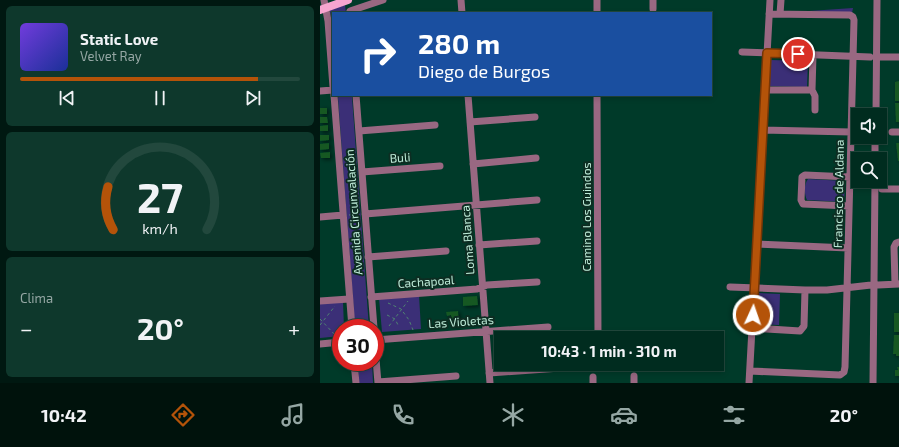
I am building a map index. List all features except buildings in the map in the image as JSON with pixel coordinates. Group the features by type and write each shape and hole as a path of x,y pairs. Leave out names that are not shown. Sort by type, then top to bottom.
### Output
{"main road":[{"path":"323,6 349,0"}],"street":[{"path":"349,0 350,12 383,0"},
{"path":"461,0 462,12"},
{"path":"597,0 597,12"},
{"path":"653,0 653,9"},
{"path":"749,383 770,0"},
{"path":"769,14 780,14 781,0"},
{"path":"876,108 877,0"},
{"path":"323,6 328,21 332,74"},
{"name":"Francisco de Aldana","path":"780,14 850,15 853,17 854,56 852,108"},
{"path":"320,23 328,21"},
{"path":"742,52 870,57"},
{"path":"813,55 812,90 815,96 815,110"},
{"path":"880,57 899,57"},
{"path":"320,91 332,90"},
{"path":"765,90 812,90"},
{"name":"Avenida Circunvalación","path":"334,96 351,319"},
{"name":"Avenida Circunvalación","path":"356,96 373,319"},
{"name":"Loma Blanca","path":"468,96 490,383"},
{"name":"Camino Los Guindos","path":"597,96 598,331"},
{"path":"470,122 535,117"},
{"path":"359,131 436,125"},
{"path":"762,130 851,132"},
{"name":"Francisco de Aldana","path":"750,371 840,375 844,372 851,132"},
{"path":"473,164 536,158"},
{"name":"Buli","path":"362,172 440,166"},
{"path":"849,206 803,204 801,200 802,177 805,175 850,177"},
{"path":"873,383 875,188"},
{"path":"882,189 899,189"},
{"path":"365,214 537,200"},
{"path":"320,217 343,215"},
{"path":"480,245 537,241"},
{"path":"730,287 827,290 897,284 894,247 896,243 899,242"},
{"path":"756,244 848,248"},
{"path":"368,257 446,250"},
{"name":"Cachapoal","path":"371,297 477,289 487,285 537,282"},
{"path":"752,328 800,331 804,326 805,290"},
{"path":"320,301 349,299"},
{"name":"Las Violetas","path":"384,339 548,326"},
{"path":"320,344 332,343"},
{"path":"355,371 356,383"},
{"path":"377,371 378,382 456,376"},
{"path":"489,373 517,371"}],"path":[{"path":"343,215 365,214"},
{"path":"389,326 413,294"},
{"path":"320,325 340,299"},
{"path":"387,302 401,309 409,320 416,336"},
{"path":"387,315 395,318 399,327"},
{"path":"320,319 332,331"}],"shaded area":[{"path":"345,5 346,12 332,12 332,32 330,10"},
{"path":"853,8 852,13 809,11"},
{"path":"770,60 808,61 807,87 769,86"},
{"path":"339,96 352,97 368,319 354,319"},
{"path":"808,179 845,181 844,202 807,200 805,189"},
{"path":"759,293 780,294 779,325 757,324"},
{"path":"419,295 421,329 384,332 384,319 381,319 379,298"},
{"path":"343,302 344,319 332,319 332,337 320,338 320,303"},
{"path":"358,371 372,371 373,383 359,383"}],"route":[{"path":"753,315 767,53 798,54"}]}
